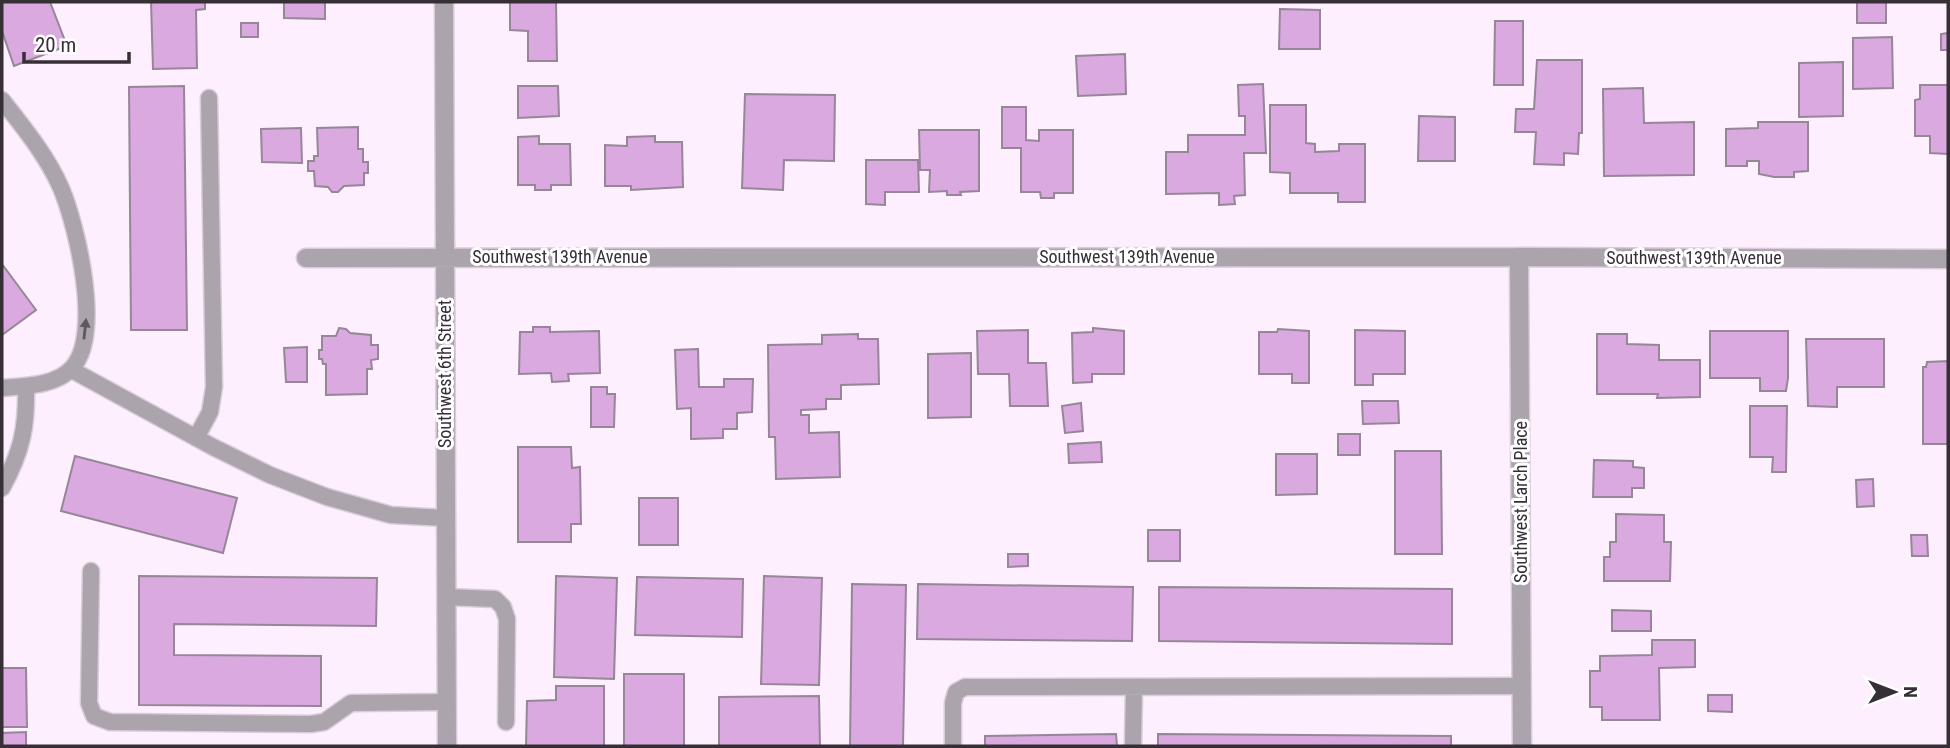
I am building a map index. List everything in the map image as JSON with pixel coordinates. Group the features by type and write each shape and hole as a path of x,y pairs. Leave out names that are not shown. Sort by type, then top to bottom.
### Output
{"street":[{"name":"Southwest 6th Street","path":"444,2 447,746"},
{"name":"Southwest Larch Place","path":"1519,257 1522,746"},
{"name":"Southwest 139th Avenue","path":"306,258 1948,259"}],"lane":[{"path":"196,438 210,412 214,387 208,98"},
{"path":"2,100 45,158 60,187 74,224 87,311 82,353 72,370 52,381 2,388"},
{"path":"72,370 270,475 391,515 446,518"},
{"path":"2,488 17,459 24,434 26,386"},
{"path":"91,570 89,703 94,716 110,722 311,724 324,722 351,702 447,702"},
{"path":"446,597 495,599 503,607 507,619 506,722"},
{"path":"953,746 953,703 956,692 965,687 1522,686"},
{"path":"1133,746 1134,687"}],"building":[{"path":"2,2 50,2 67,46 14,66 2,31"},
{"path":"151,2 205,2 205,9 196,10 197,68 153,69"},
{"path":"284,2 325,2 325,19 284,18"},
{"path":"510,2 556,2 557,61 528,61 528,31 510,30"},
{"path":"1857,2 1886,2 1886,23 1857,23"},
{"path":"1280,9 1320,10 1320,49 1279,49"},
{"path":"1495,21 1523,21 1523,85 1494,85"},
{"path":"241,23 258,23 258,37 241,37"},
{"path":"1948,33 1948,50 1941,50 1941,34"},
{"path":"1892,37 1893,88 1853,89 1853,38"},
{"path":"1125,54 1126,94 1078,96 1076,56"},
{"path":"1537,60 1582,60 1582,133 1579,133 1578,154 1564,153 1564,165 1534,164 1536,132 1515,132 1516,109 1534,109"},
{"path":"1843,62 1843,116 1799,117 1799,63"},
{"path":"1263,84 1266,153 1244,153 1245,195 1234,196 1235,204 1219,205 1219,193 1166,194 1166,152 1188,152 1188,135 1245,135 1245,116 1239,116 1238,85"},
{"path":"1920,85 1948,85 1948,154 1930,153 1930,136 1915,136 1915,100 1920,99"},
{"path":"184,86 187,330 131,330 129,87"},
{"path":"518,86 558,86 559,116 518,118"},
{"path":"1643,88 1644,123 1694,122 1694,175 1604,176 1603,89"},
{"path":"745,94 835,95 834,161 784,160 783,190 742,188"},
{"path":"1270,105 1306,105 1306,143 1315,144 1315,152 1339,151 1339,144 1365,144 1365,202 1338,202 1338,193 1290,193 1290,173 1270,172"},
{"path":"1002,107 1026,107 1026,140 1039,141 1039,130 1073,130 1073,193 1054,193 1054,198 1041,198 1040,192 1021,192 1021,148 1002,148"},
{"path":"1419,116 1455,117 1455,161 1418,161"},
{"path":"1758,122 1808,122 1808,171 1794,172 1794,177 1774,177 1759,174 1759,161 1747,161 1747,166 1726,166 1726,129 1758,128"},
{"path":"358,127 358,149 363,149 363,162 368,162 364,185 344,186 338,192 332,192 328,187 315,186 314,171 308,171 308,161 314,161 314,156 318,156 317,128"},
{"path":"301,128 302,163 262,162 261,129"},
{"path":"919,130 979,130 979,191 960,192 961,195 947,195 947,191 929,192 930,170 920,170"},
{"path":"539,136 539,144 570,144 571,185 551,185 551,190 535,190 535,185 518,185 518,137"},
{"path":"655,136 655,142 682,142 683,187 631,190 631,186 605,186 605,145 627,146 627,137"},
{"path":"866,160 918,160 919,192 885,192 885,205 866,204"},
{"path":"2,264 36,310 2,335"},
{"path":"533,327 550,327 550,332 599,331 600,373 568,374 569,381 552,382 551,373 519,374 520,332 533,332"},
{"path":"339,328 350,333 371,335 371,345 378,345 378,359 371,360 372,369 367,369 367,394 326,395 326,364 319,359 319,350 322,350 322,336 336,336"},
{"path":"1093,328 1124,331 1124,374 1092,374 1092,382 1073,383 1072,333 1093,332"},
{"path":"1278,329 1309,331 1309,383 1292,383 1292,374 1259,374 1259,332 1277,332"},
{"path":"1028,330 1028,363 1046,363 1048,406 1010,406 1009,374 978,374 977,331"},
{"path":"1355,330 1405,331 1405,374 1373,374 1373,385 1355,385"},
{"path":"1710,331 1788,331 1786,391 1760,391 1760,378 1710,378"},
{"path":"858,334 858,339 878,339 879,384 841,385 841,399 826,399 826,409 801,410 801,415 809,415 809,433 839,432 840,477 776,479 775,437 769,437 768,345 822,344 822,335"},
{"path":"1597,334 1627,334 1627,344 1659,345 1659,360 1700,360 1700,397 1657,398 1658,394 1597,394"},
{"path":"1806,339 1884,339 1884,387 1837,387 1837,407 1808,406"},
{"path":"307,347 307,382 286,382 284,348"},
{"path":"698,349 699,387 724,387 724,379 753,379 752,412 737,413 737,429 723,429 723,438 691,439 691,408 677,409 675,350"},
{"path":"971,353 971,417 928,418 928,354"},
{"path":"1948,361 1948,444 1923,444 1923,367 1926,367 1927,362"},
{"path":"591,387 607,387 607,394 615,394 614,427 591,427"},
{"path":"1362,401 1398,401 1399,423 1363,424"},
{"path":"1081,403 1083,431 1065,433 1062,406"},
{"path":"1750,406 1787,406 1786,472 1772,472 1773,457 1750,457"},
{"path":"1338,434 1360,434 1360,455 1338,455"},
{"path":"1101,442 1102,462 1069,463 1068,444"},
{"path":"518,447 571,447 572,468 580,467 581,524 571,524 571,542 518,542"},
{"path":"1395,451 1441,451 1442,554 1395,554"},
{"path":"1276,454 1317,454 1317,494 1276,495"},
{"path":"75,456 237,498 223,553 61,511"},
{"path":"1594,460 1633,461 1633,467 1644,468 1644,488 1632,488 1632,497 1593,497"},
{"path":"1873,479 1874,506 1857,507 1856,480"},
{"path":"639,498 678,498 678,545 639,545"},
{"path":"1616,514 1664,515 1664,542 1671,542 1670,581 1604,581 1604,557 1610,557 1610,542 1616,542"},
{"path":"1148,530 1180,530 1180,561 1148,561"},
{"path":"1911,535 1927,535 1928,556 1912,556"},
{"path":"1008,554 1028,554 1028,566 1008,567"},
{"path":"139,576 377,578 376,626 174,624 174,655 321,656 321,706 139,705"},
{"path":"556,576 617,578 614,679 554,677"},
{"path":"764,576 822,578 819,685 761,684"},
{"path":"637,577 743,579 742,637 635,635"},
{"path":"852,584 906,585 903,746 850,746"},
{"path":"918,584 1133,587 1132,641 917,639"},
{"path":"1159,587 1452,589 1452,644 1159,641"},
{"path":"1612,610 1651,611 1651,631 1612,631"},
{"path":"1652,640 1695,640 1695,667 1659,668 1660,720 1602,720 1602,707 1590,707 1590,671 1600,671 1600,656 1652,655"},
{"path":"2,668 26,668 27,727 2,727"},
{"path":"624,674 684,674 684,746 624,746"},
{"path":"556,686 604,686 604,746 526,746 527,701 556,700"},
{"path":"1708,695 1732,695 1732,712 1708,711"},
{"path":"819,696 820,746 719,746 719,697"},
{"path":"26,732 26,746 2,746 2,733"},
{"path":"1116,734 1117,746 985,746 985,736"},
{"path":"1158,734 1451,736 1451,746 1158,746"}]}
